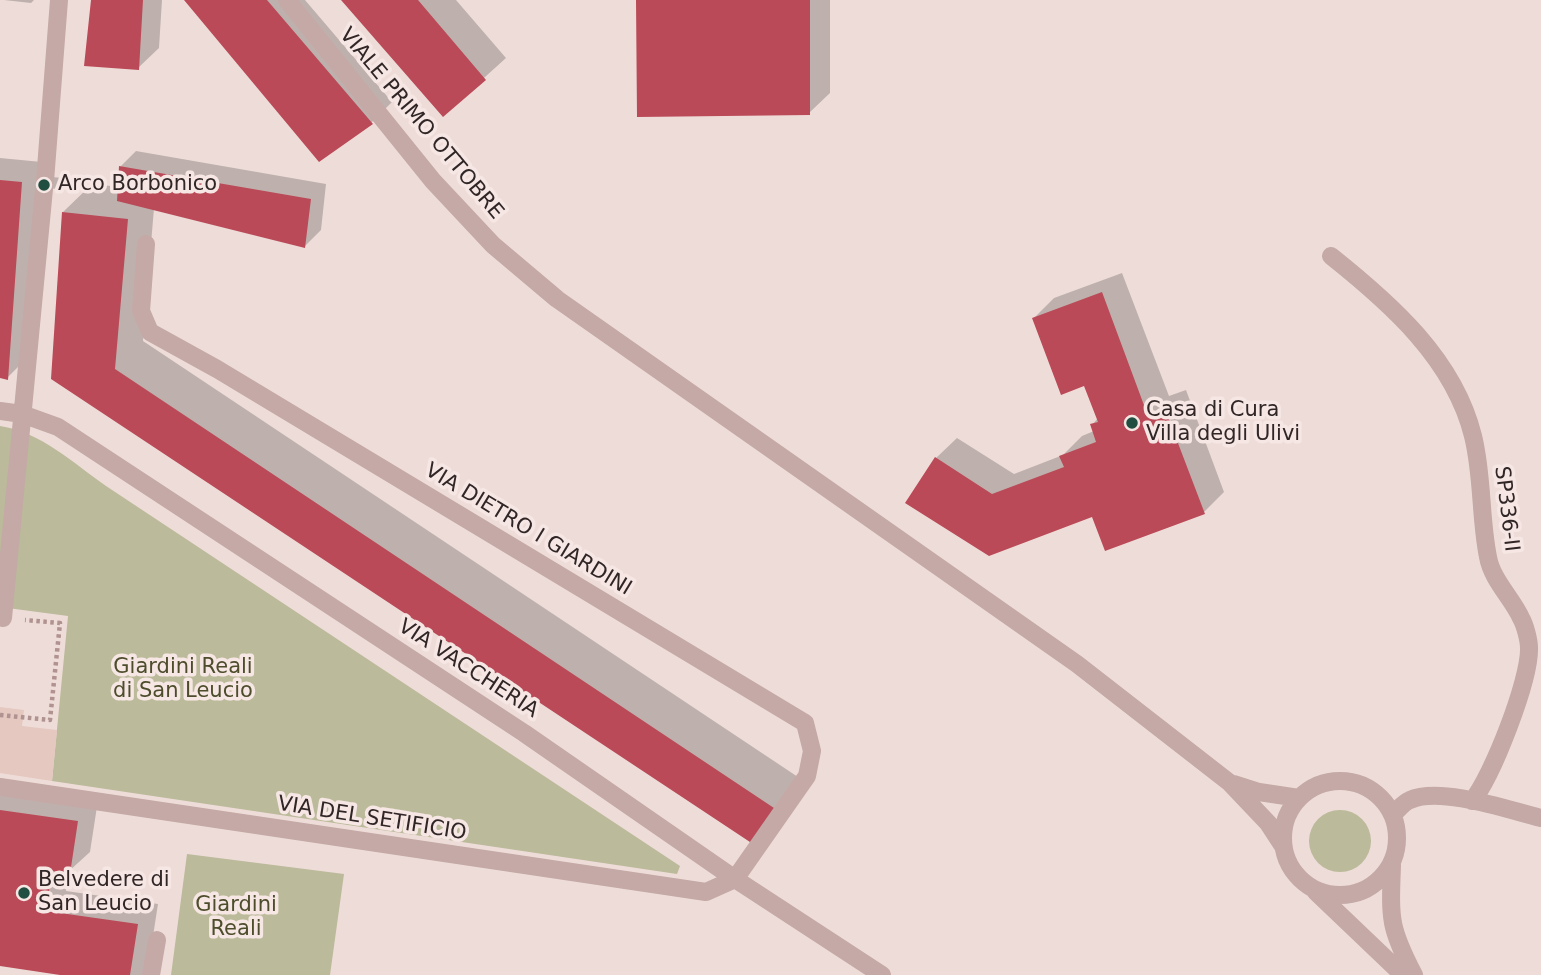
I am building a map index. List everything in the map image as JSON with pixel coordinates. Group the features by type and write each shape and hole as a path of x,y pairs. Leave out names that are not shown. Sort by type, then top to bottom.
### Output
{"street":[{"path":"3,618 59,0"},
{"name":"VIALE PRIMO OTTOBRE","path":"287,0 433,181 493,245 557,299 1077,664 1230,783"},
{"name":"VIA DIETRO I GIARDINI","path":"146,244 141,311 150,332 228,376 804,723 812,751 807,776 734,879"},
{"name":"SP336-II","path":"1331,256 1392,304 1458,391 1473,436 1484,506 1488,560 1522,618 1530,647 1525,677 1491,770 1472,801"},
{"name":"VIA VACCHERIA","path":"0,411 22,414 58,427 524,733 734,879 882,975"},
{"path":"1283,846 1283,829 1289,812 1299,798 1321,784 1347,781 1374,791 1393,814 1398,831 1397,849 1392,865 1390,920 1396,940 1414,975"},
{"path":"1230,783 1259,792 1299,798"},
{"path":"1230,783 1268,823 1299,878 1314,889 1403,975"},
{"name":"VIA DEL SETIFICIO","path":"0,787 706,892 734,879"},
{"path":"1393,814 1409,800 1426,797 1472,801 1541,818"},
{"path":"1314,889 1331,895 1349,895 1366,890 1381,880 1392,865"},
{"path":"151,975 157,940"}],"path":[{"path":"0,715 50,720 60,623 3,618"}],"green space":[{"name":"Giardini Reali di San Leucio","path":"0,426 29,435 56,450 106,486 680,866 677,874 52,781 68,616 0,607"},
{"path":"1340,810 1362,819 1371,841 1362,863 1340,872 1318,863 1309,841 1318,819"},
{"name":"Giardini Reali","path":"187,854 344,874 330,975 171,975"}],"shaded area":[{"path":"0,707 24,710 22,726 57,730 52,781 0,773"}],"building":[{"path":"91,0 143,0 139,70 84,66"},
{"path":"184,0 267,0 373,124 319,162"},
{"path":"341,0 418,0 486,80 443,117"},
{"path":"636,0 810,0 810,115 637,117"},
{"path":"119,166 311,199 305,248 117,201"},
{"path":"0,180 22,182 8,380 0,378"},
{"path":"62,212 128,219 115,369 780,812 756,846 51,379"},
{"name":"Casa di Cura Villa degli Ulivi","path":"1102,292 1148,416 1165,409 1205,514 1105,551 1092,517 989,556 905,503 935,457 992,494 1064,467 1059,456 1096,442 1090,424 1098,422 1084,386 1061,395 1032,318"},
{"name":"Belvedere di San Leucio","path":"0,810 78,821 70,874 52,871 46,911 138,924 130,975 60,975 0,966"}],"place":[{"name":"Arco Borbonico","path":"44,185"},
{"name":"Casa di Cura Villa degli Ulivi","path":"1132,423"},
{"name":"Belvedere di San Leucio","path":"24,893"}]}
